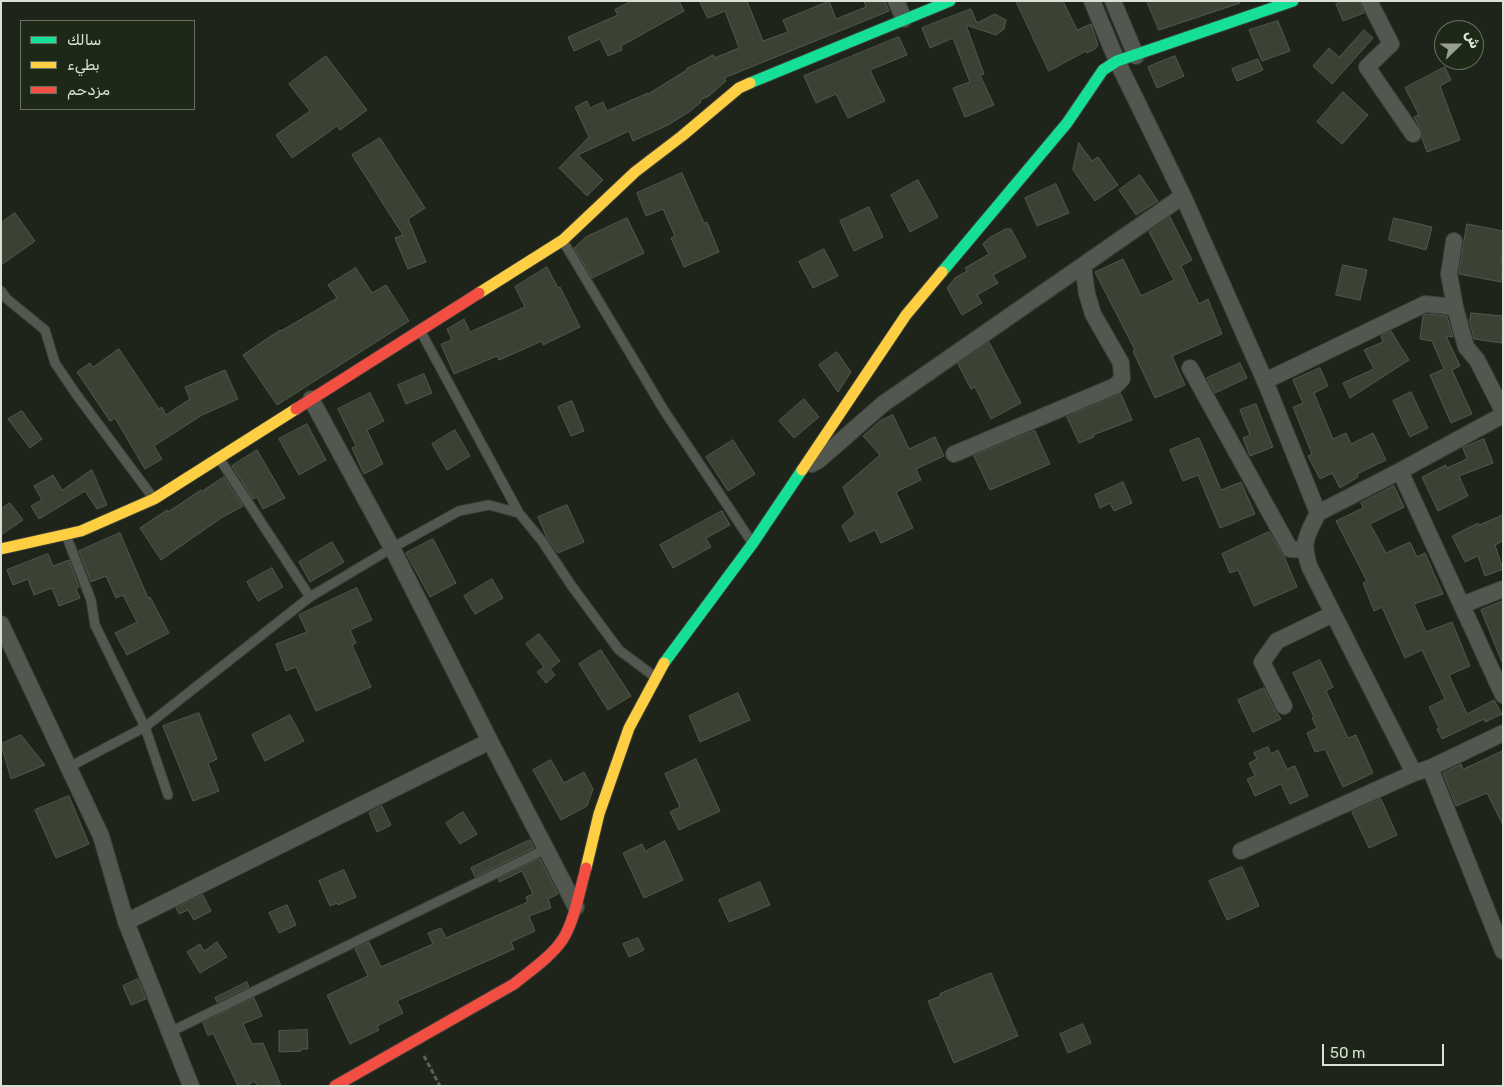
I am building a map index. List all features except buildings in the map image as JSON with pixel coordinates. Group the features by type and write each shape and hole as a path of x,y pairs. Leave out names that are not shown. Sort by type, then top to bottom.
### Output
{"street":[{"path":"896,1 904,19"},
{"path":"1,549 81,531 154,499 563,240 635,172 682,136 739,88 950,1"},
{"path":"1092,1 1117,61 1183,196 1265,381 1318,513"},
{"path":"1113,1 1136,56"},
{"path":"335,1086 514,984 539,965 563,939 576,907 599,814 629,728 662,664 753,543 906,315 1067,123 1103,70 1117,61 1293,1"},
{"path":"1368,1 1390,44 1367,67 1413,134"},
{"path":"802,469 819,460 882,404 1183,196"},
{"path":"1414,773 1310,568 1304,550 1308,532 1318,513 1400,471 1503,413 1477,360 1466,347 1455,307 1450,274 1454,241"},
{"path":"954,454 1115,386 1122,379 1121,363 1093,314 1087,294 1083,266"},
{"path":"1265,381 1425,304 1455,307"},
{"path":"1190,368 1290,550 1304,550"},
{"path":"312,399 392,548 576,907"},
{"path":"1400,471 1503,695"},
{"path":"1462,605 1503,589"},
{"path":"1284,706 1262,662 1277,641 1333,614"},
{"path":"1,624 101,836 126,922 190,1086"},
{"path":"1241,851 1414,773 1430,768 1503,733"},
{"path":"126,922 490,741"},
{"path":"1430,768 1503,951"}],"lane":[{"path":"563,240 665,412 753,543"},
{"path":"1,291 7,299 45,330 55,363 154,499"},
{"path":"420,330 519,514 542,541 571,585 619,650 656,678"},
{"path":"219,458 310,597"},
{"path":"69,767 145,727 310,597 392,548 459,511 489,505 519,514"},
{"path":"66,535 91,600 95,624 145,727 168,795"},
{"path":"168,1033 546,848"}],"path":[{"path":"416,1040 440,1086"}],"traffic: fast":[{"path":"750,83 950,1"},
{"path":"942,272 1067,123 1103,70 1117,61 1293,1"},
{"path":"664,663 753,543 802,470"}],"traffic: slow":[{"path":"479,293 563,240 635,172 682,136 739,88 750,83"},
{"path":"802,470 906,315 942,272"},
{"path":"1,549 81,531 154,499 296,409"},
{"path":"586,868 599,814 629,728 664,663"}],"traffic: jam":[{"path":"296,409 479,293"},
{"path":"335,1086 514,984 553,952 567,932 574,915 586,868"}]}
